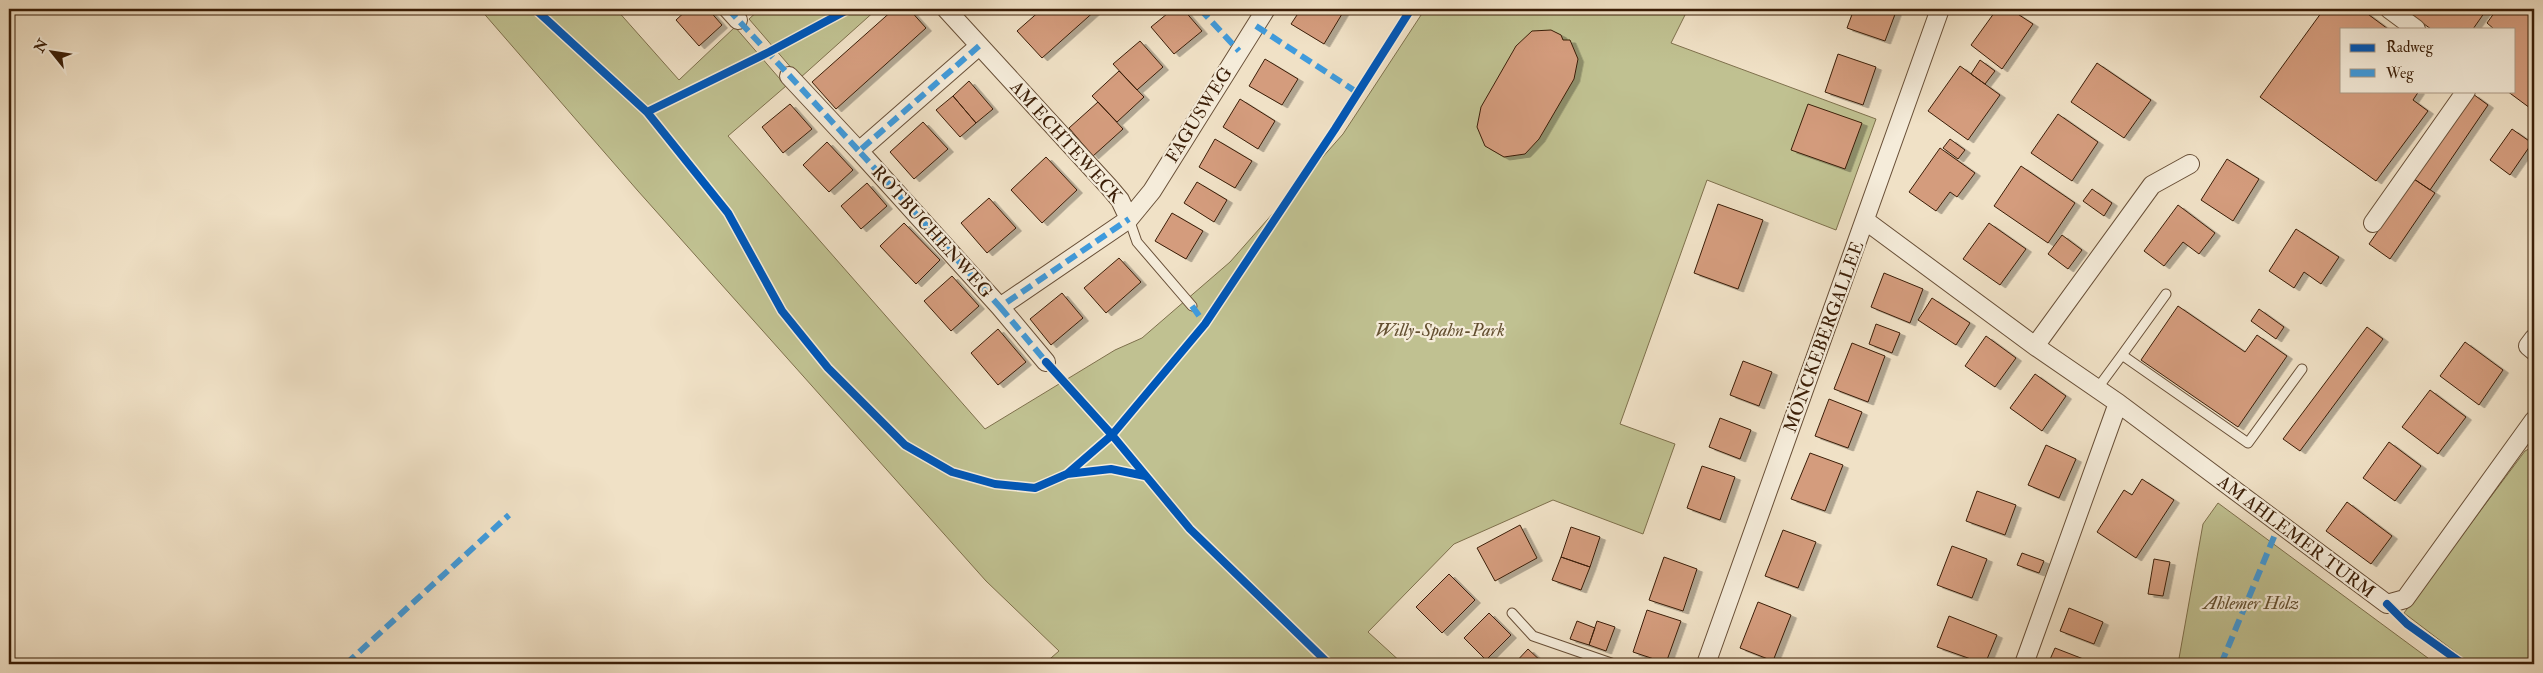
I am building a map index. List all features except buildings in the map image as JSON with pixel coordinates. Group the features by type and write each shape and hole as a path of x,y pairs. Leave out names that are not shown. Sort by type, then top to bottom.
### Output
{"street":[{"name":"AM ECHTEWECK","path":"946,9 1110,187 1120,200 1130,219"},
{"name":"FAGUSWEG","path":"1130,219 1152,191 1266,9"},
{"name":"MÖNCKEBERGALLEE","path":"1706,664 1866,221 1940,9"},
{"path":"2388,9 2415,28"},
{"name":"ROTBUCHENWEG","path":"859,151 979,46"},
{"name":"ROTBUCHENWEG","path":"790,76 1000,307 1130,219"},
{"path":"2373,223 2465,92"},
{"path":"2035,346 2152,185 2190,164"},
{"name":"AM AHLEMER TURM","path":"1866,221 2035,346 2118,403 2387,604 2405,600 2534,420"},
{"path":"1000,307 1046,362"},
{"path":"2534,338 2528,346 2534,351"},
{"path":"2024,664 2118,403"}],"lane":[{"name":"AM ECHTEWECK","path":"1130,219 1137,242 1192,306"},
{"path":"2097,389 2166,294"},
{"path":"2122,355 2248,443 2302,369"},
{"path":"1512,613 1533,636 1614,664"}],"green space":[{"name":"Willy-Spahn-Park","path":"480,9 616,9 679,80 735,27 786,86 728,136 985,429 1115,350 1142,338 1230,262 1343,134 1425,9 1688,9 1671,43 1876,119 1836,230 1707,180 1620,424 1675,444 1643,534 1553,500 1454,544 1368,632 1403,664 1044,664 1059,651 986,581 638,191"},
{"path":"760,9 877,9 800,78 749,19"},
{"path":"2534,446 2534,664 2471,664 2404,613 2525,451"},
{"name":"Ahlemer Holz","path":"2218,503 2436,664 2178,664 2203,524"}],"marked path":[{"path":"728,9 859,151"},
{"path":"1200,9 1239,51"},
{"path":"1256,26 1358,93"},
{"path":"979,46 859,151 1000,307 1129,219"},
{"path":"1192,306 1205,324"},
{"path":"1000,307 1048,364"},
{"path":"346,664 509,515"},
{"path":"2221,664 2279,525"}],"cycle path":[{"path":"535,9 647,112 728,213 782,311 828,368 905,445 952,472 995,484 1035,488 1067,474 1112,435 1205,324 1335,129 1411,9"},
{"path":"647,112 769,52 849,9"},
{"path":"1046,362 1112,435 1190,529 1329,664"},
{"path":"1067,474 1111,469 1145,476"},
{"path":"2387,604 2407,624 2463,664"}]}
